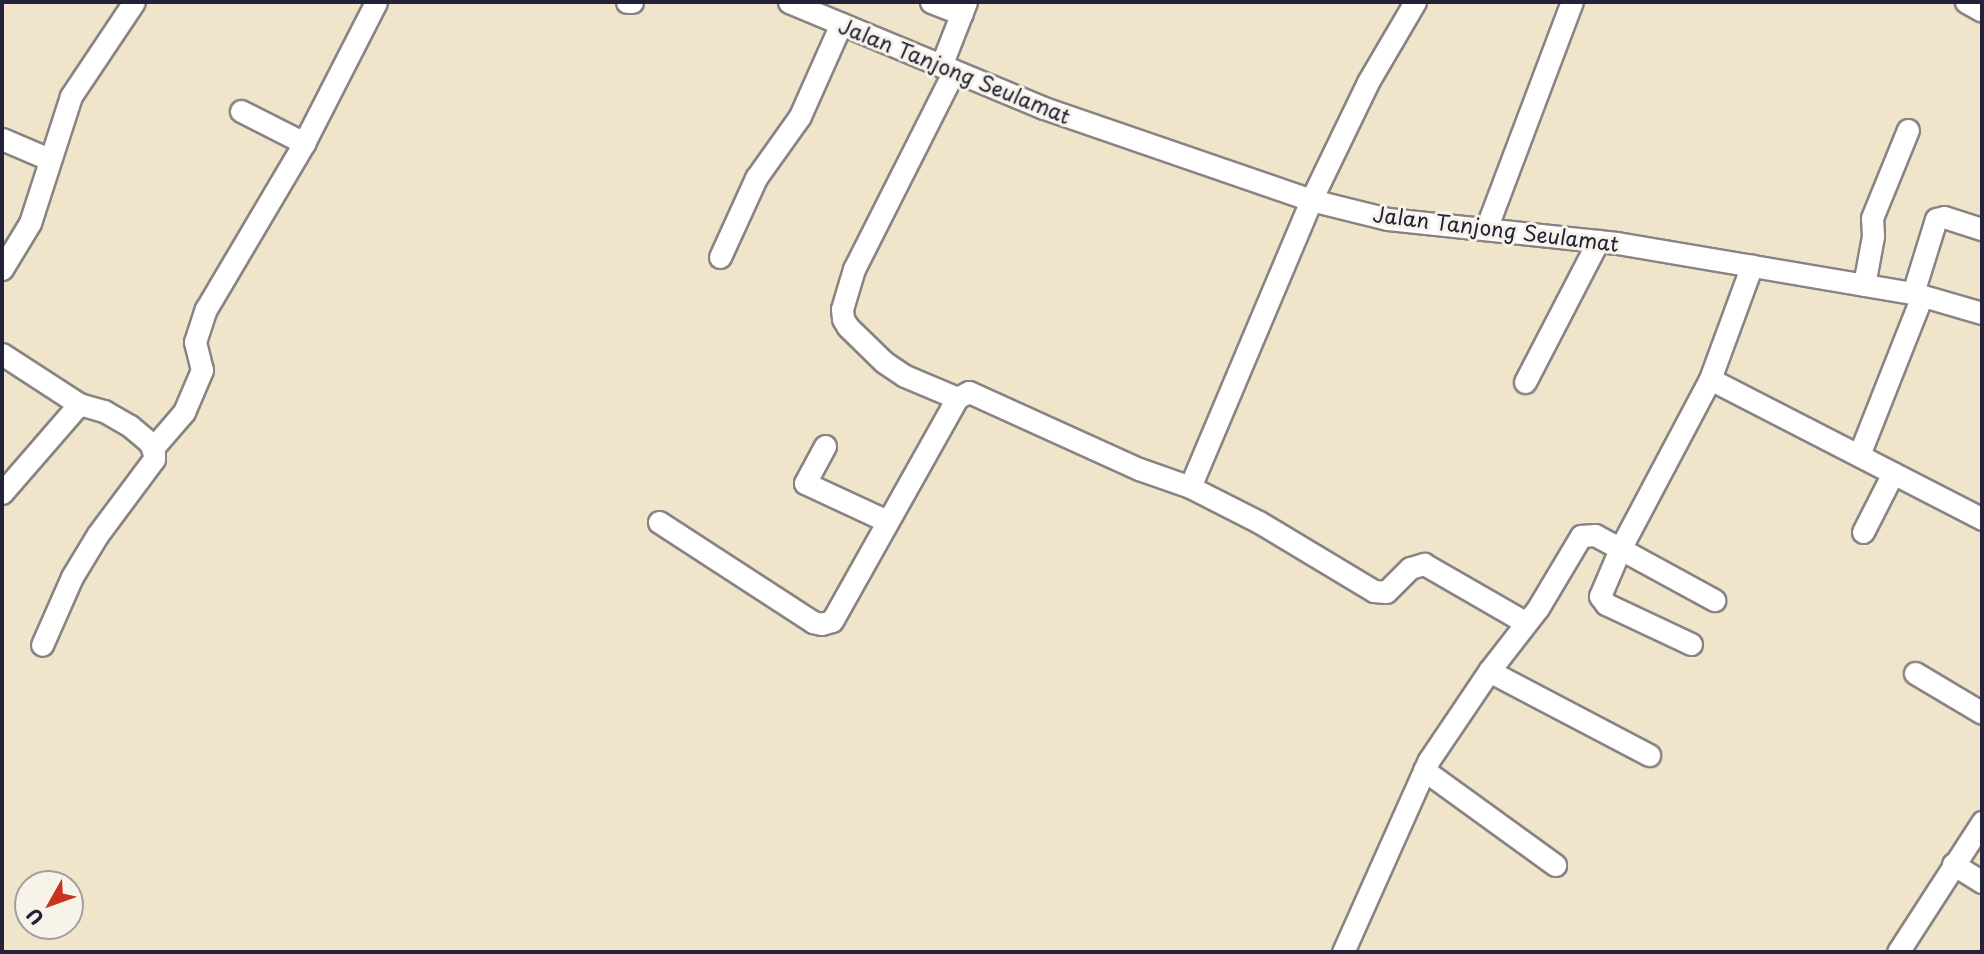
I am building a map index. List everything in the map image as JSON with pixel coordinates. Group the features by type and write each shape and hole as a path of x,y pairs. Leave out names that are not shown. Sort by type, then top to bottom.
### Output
{"street":[{"path":"2,269 30,223 71,96 134,2"},
{"path":"153,448 184,412 202,370 195,342 206,309 304,143 376,2"},
{"name":"Jalan Tanjong Seulamat","path":"789,2 821,8 841,24 948,69 1184,159 1311,200 1388,219 1598,240 1752,265 1917,295 1982,313"},
{"path":"931,2 964,8 948,69 854,269 842,309 843,319 848,327 884,362 905,376 957,398"},
{"path":"1189,487 1311,200 1368,82 1415,2"},
{"path":"1486,229 1572,2"},
{"path":"1966,2 1982,11"},
{"path":"720,257 756,178 800,116 841,24"},
{"path":"241,111 304,143"},
{"path":"1864,285 1873,236 1872,218 1908,130"},
{"path":"2,139 49,159"},
{"path":"1859,455 1917,295 1936,219 1944,217 1982,229"},
{"path":"1525,382 1598,240"},
{"path":"1691,644 1602,600 1601,591 1620,549 1710,379 1752,265"},
{"path":"2,354 79,404 104,411 130,426 153,448 154,459 98,534 72,577 42,645"},
{"path":"1710,379 1982,519"},
{"path":"659,522 813,622 821,624 832,621 957,398 963,393 974,393 1139,469 1189,487 1259,522 1381,593 1410,568 1424,564 1525,622"},
{"path":"2,493 79,404"},
{"path":"825,446 806,483 887,522"},
{"path":"1863,532 1893,473"},
{"path":"1343,952 1424,770 1489,671 1538,608 1581,537 1595,535 1714,600"},
{"path":"1489,671 1649,755"},
{"path":"1915,673 1982,713"},
{"path":"1424,770 1555,865"},
{"path":"1898,952 1982,822"},
{"path":"1953,864 1982,882"}]}
